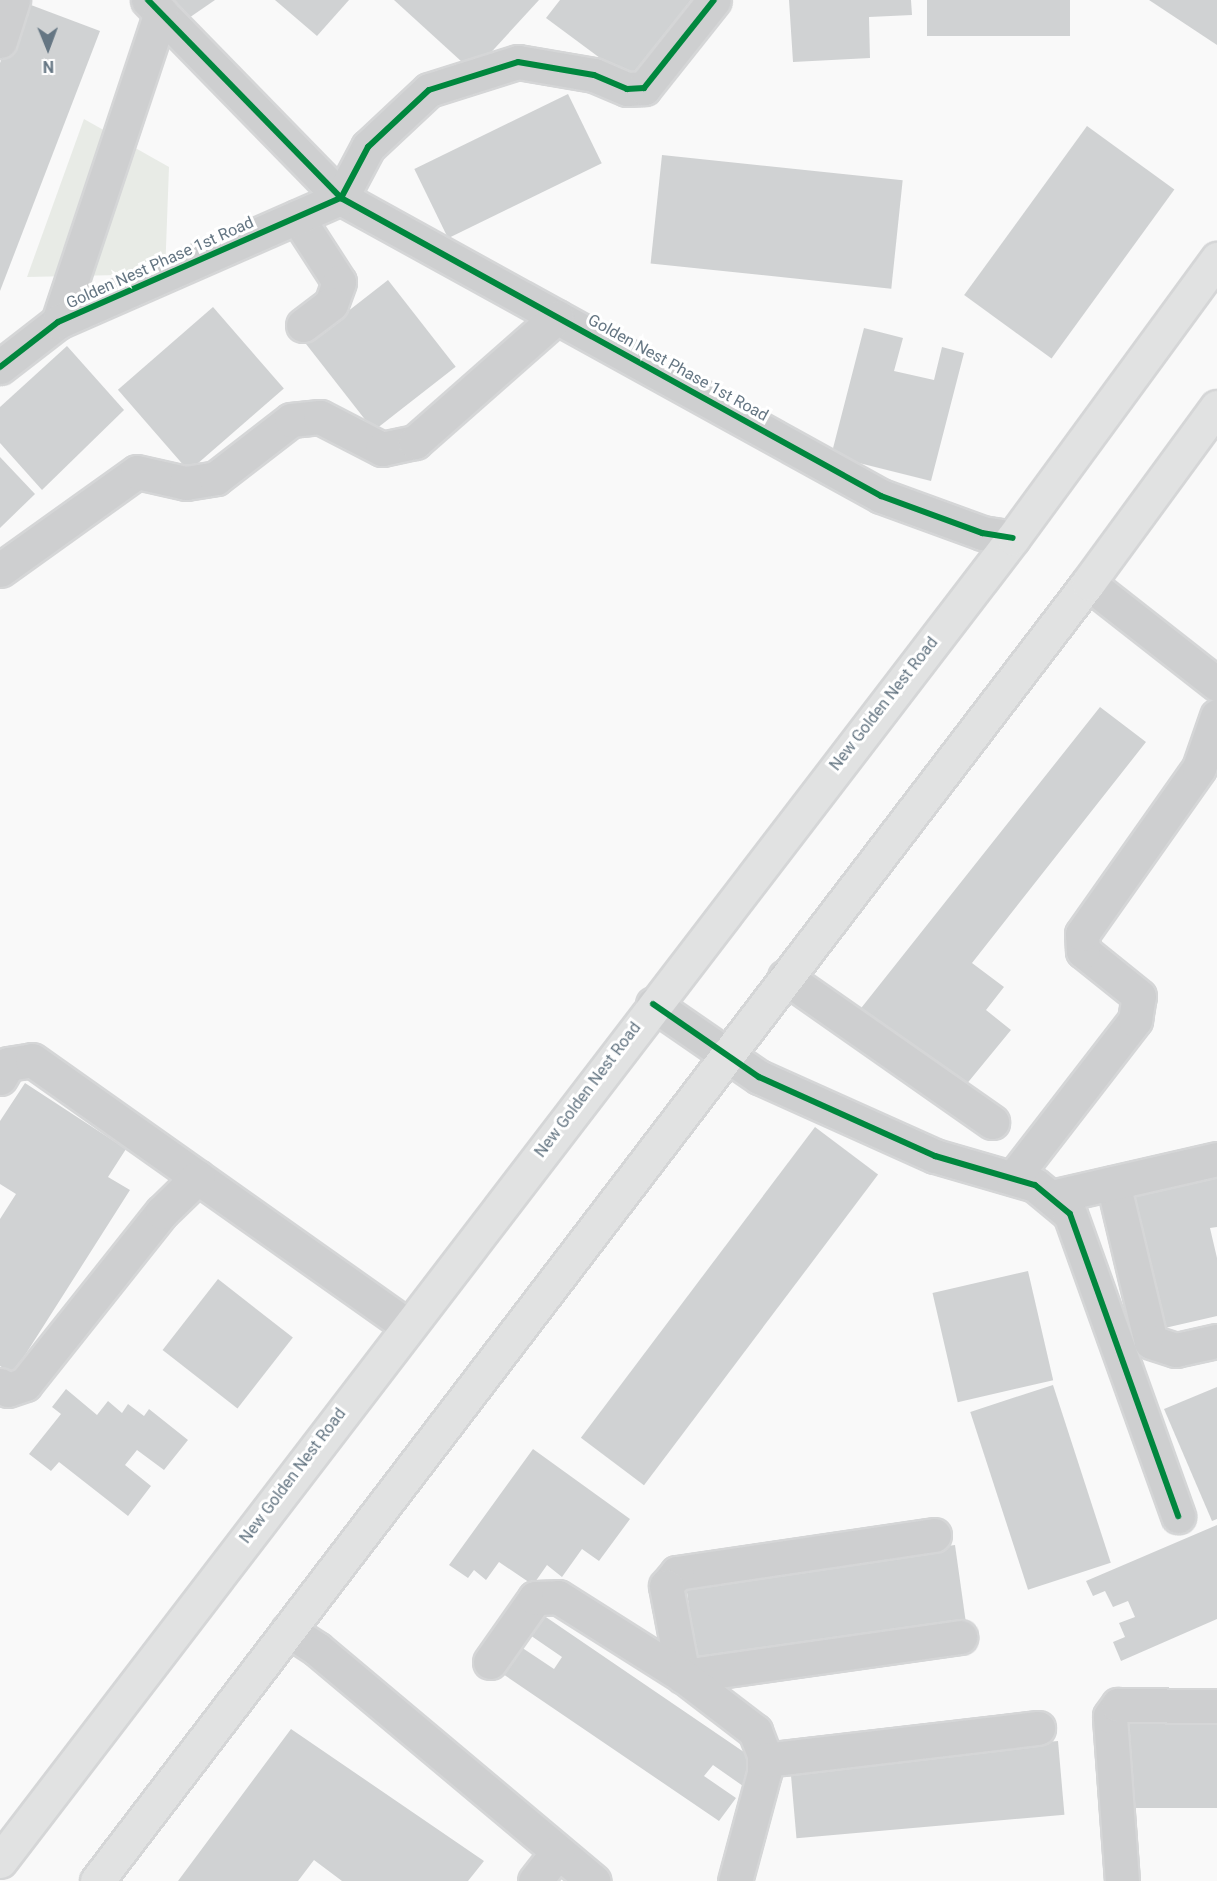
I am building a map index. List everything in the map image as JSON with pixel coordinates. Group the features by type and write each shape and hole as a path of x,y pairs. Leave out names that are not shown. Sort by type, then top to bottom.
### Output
{"main road":[{"name":"New Golden Nest Road","path":"0,1861 653,1004 1013,538 1217,260"},
{"path":"97,1881 726,1054 1088,583 1217,407"}],"street":[{"path":"341,198 368,147 429,90 518,62 594,75 627,89 644,88 714,0"},
{"name":"Golden Nest Phase 1st Road","path":"58,322 154,7 341,198 881,496 982,533 1013,538"},
{"name":"Golden Nest Phase 1st Road","path":"0,368 58,322 341,198"},
{"path":"297,217 339,282 332,304 303,325"},
{"path":"0,570 137,472 186,483 216,478 291,420 320,417 382,449 415,442 557,317"},
{"path":"1088,583 1217,684"},
{"path":"1013,1178 1135,1020 1139,996 1083,951 1082,934 1199,768 1217,716"},
{"path":"785,977 992,1122"},
{"path":"653,1004 759,1077 935,1156 1035,1185 1070,1214 1178,1516"},
{"path":"0,1078 8,1064 32,1060 408,1326"},
{"path":"1051,1197 1217,1159"},
{"path":"0,1385 8,1390 25,1384 162,1212 198,1177"},
{"path":"1113,1183 1151,1342 1176,1350 1217,1341"},
{"path":"1126,1371 1217,1351"},
{"path":"683,1676 666,1586 677,1573 934,1535"},
{"path":"490,1662 535,1598 558,1597 683,1676 755,1731 765,1760 735,1881"},
{"path":"288,1630 317,1649 593,1881"},
{"path":"683,1676 960,1637"},
{"path":"1122,1881 1110,1716 1119,1705 1217,1706"},
{"path":"765,1760 1038,1728"},
{"path":"535,1881 557,1853"}],"shaded area":[{"path":"84,119 169,167 165,274 27,277"}],"building":[{"path":"168,0 215,0 183,22"},
{"path":"275,0 349,0 317,36"},
{"path":"394,0 539,0 473,72"},
{"path":"560,0 691,0 631,81 546,18"},
{"path":"789,0 911,0 912,15 869,17 870,58 793,62"},
{"path":"927,0 1070,0 1070,36 927,36"},
{"path":"1149,0 1217,0 1217,45"},
{"path":"23,2 100,31 0,291 0,63"},
{"path":"568,94 602,163 448,238 414,169"},
{"path":"1087,126 1174,189 1052,359 964,295"},
{"path":"662,155 903,180 891,289 651,263"},
{"path":"388,280 456,367 374,431 306,344"},
{"path":"213,307 284,389 189,471 118,390"},
{"path":"864,328 903,338 894,371 934,380 942,347 964,353 931,481 831,456"},
{"path":"67,346 124,410 42,490 0,443 0,407"},
{"path":"0,457 35,494 0,528"},
{"path":"1100,707 1146,742 972,963 1004,987 986,1010 1011,1030 965,1086 858,1012"},
{"path":"25,1083 126,1149 108,1177 130,1190 13,1374 0,1366 0,1219 16,1194 0,1184 0,1121"},
{"path":"815,1127 878,1175 644,1485 581,1438"},
{"path":"1217,1171 1217,1227 1210,1228 1217,1258 1217,1316 1156,1330 1123,1193"},
{"path":"1028,1271 1053,1380 958,1402 933,1293"},
{"path":"218,1279 293,1337 237,1408 163,1350"},
{"path":"1053,1385 1111,1563 1028,1590 970,1412"},
{"path":"1217,1387 1217,1519 1212,1521 1164,1409"},
{"path":"66,1389 97,1415 108,1401 122,1413 128,1404 144,1416 149,1409 188,1440 164,1470 137,1450 125,1465 151,1486 128,1516 59,1462 51,1471 29,1454 61,1414 52,1407"},
{"path":"533,1449 630,1519 599,1561 582,1549 562,1577 547,1565 533,1585 499,1562 486,1580 474,1570 468,1578 449,1565"},
{"path":"1217,1525 1217,1619 1121,1661 1113,1642 1125,1637 1119,1623 1135,1617 1128,1601 1113,1607 1105,1591 1093,1596 1086,1581"},
{"path":"955,1545 966,1623 697,1661 686,1583"},
{"path":"540,1613 760,1763 743,1786 713,1765 704,1776 736,1798 719,1821 500,1672 518,1645 554,1669 562,1657 527,1633"},
{"path":"1119,1713 1217,1713 1217,1808 1119,1808"},
{"path":"291,1729 484,1861 468,1881 342,1881 314,1860 298,1881 178,1881"},
{"path":"1058,1741 1064,1815 796,1838 790,1764"}],"cycle path":[{"path":"148,0 341,198 881,496 982,533 1013,538"},
{"path":"0,367 58,322 341,198 368,147 429,90 518,62 594,75 627,89 644,88 714,0"},
{"path":"653,1004 759,1077 935,1156 1035,1185 1070,1214 1178,1516"}]}
